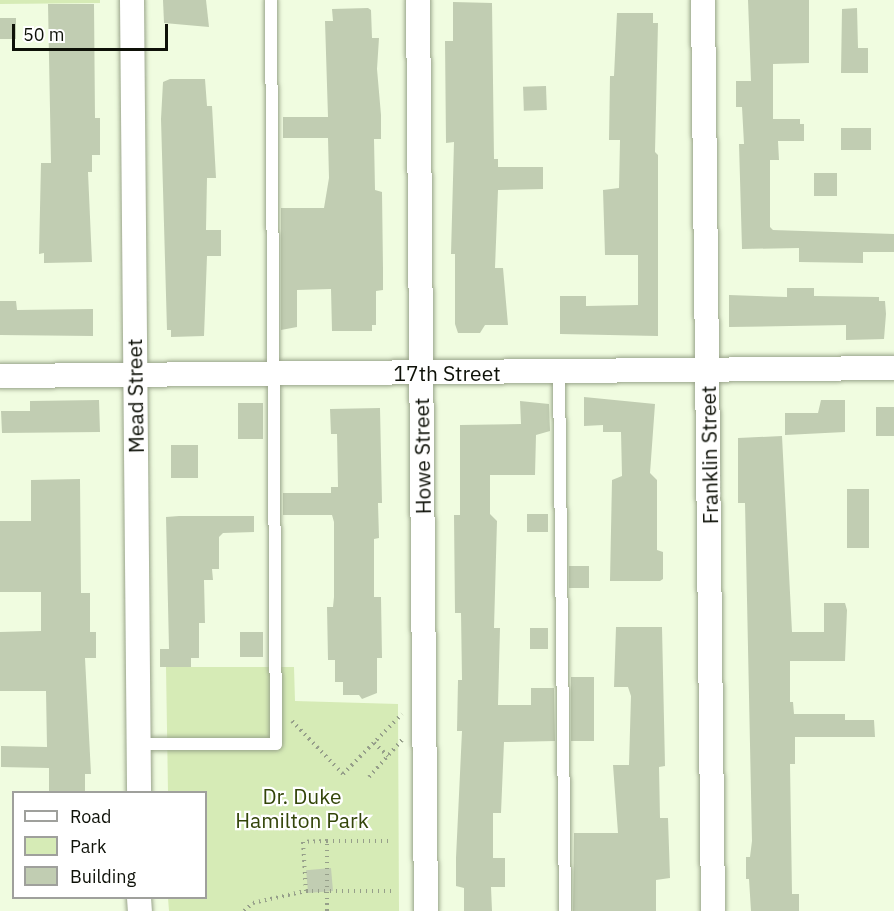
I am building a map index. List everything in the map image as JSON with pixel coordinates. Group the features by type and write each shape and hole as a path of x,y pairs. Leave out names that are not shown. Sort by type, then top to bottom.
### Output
{"street":[{"name":"Mead Street","path":"132,0 139,791"},
{"name":"Howe Street","path":"418,0 426,911"},
{"name":"Franklin Street","path":"703,0 712,911"},
{"name":"17th Street","path":"0,376 894,368"}],"lane":[{"path":"138,744 276,744 271,0"},
{"path":"559,372 565,911"}],"path":[{"path":"275,702 343,774 424,692"},
{"path":"369,777 424,716"},
{"path":"374,743 388,756"},
{"path":"327,841 327,911"},
{"path":"306,891 303,842 393,841"},
{"path":"244,911 253,903 306,891 327,889 394,891"}],"green space":[{"path":"0,0 100,0 100,3 0,4"},
{"name":"Dr. Duke Hamilton Park","path":"166,667 294,667 295,701 398,704 399,911 169,911 168,899 207,899 207,791 168,791"}],"building":[{"path":"163,0 206,0 209,27 164,23"},
{"path":"748,0 809,0 809,63 773,64 773,119 800,119 800,124 804,124 804,141 778,141 779,160 770,160 770,227 773,230 894,234 894,252 863,252 863,263 799,262 799,248 742,249 739,144 744,144 742,107 736,107 736,81 751,81"},
{"path":"453,2 492,3 494,159 498,159 498,167 543,167 543,189 498,190 495,268 503,268 508,325 485,325 480,333 458,333 455,324 455,254 451,254 454,142 446,143 445,41 453,41"},
{"path":"48,4 94,4 95,118 100,118 100,155 92,155 92,172 88,172 92,262 44,263 44,253 39,254 41,163 51,163"},
{"path":"368,8 371,10 372,38 379,38 377,69 381,115 381,139 374,139 375,190 382,192 383,269 383,290 376,291 376,325 372,325 372,331 332,331 331,289 297,290 297,327 281,330 281,208 324,208 329,178 328,138 283,138 283,117 328,117 325,21 333,21 332,9"},
{"path":"857,8 858,48 868,48 868,73 841,73 842,9"},
{"path":"617,13 653,13 653,23 658,23 655,152 658,155 658,336 560,334 560,296 586,296 586,306 638,305 638,255 605,255 603,190 619,188 620,140 609,140 610,76 614,76"},
{"path":"0,18 16,18 16,39 0,39"},
{"path":"170,79 205,79 207,106 212,106 216,178 207,178 206,230 221,230 221,256 207,256 204,336 171,337 171,330 167,330 161,119 163,82"},
{"path":"546,86 547,110 524,111 523,87"},
{"path":"841,128 871,128 871,150 841,150"},
{"path":"814,173 837,173 837,196 814,196"},
{"path":"787,288 814,288 814,296 879,297 879,301 885,301 884,339 846,340 846,325 729,327 729,295 787,297"},
{"path":"0,301 16,301 17,310 93,309 93,336 0,335"},
{"path":"584,397 655,404 650,473 657,480 657,550 663,552 663,579 660,581 610,581 612,480 622,476 621,432 603,432 603,425 584,426"},
{"path":"99,400 100,432 2,433 1,411 30,411 30,401"},
{"path":"821,400 845,400 845,432 785,435 785,413 818,413"},
{"path":"520,401 549,404 550,431 536,435 535,475 490,475 490,514 497,521 494,628 500,628 498,705 531,705 531,688 554,688 555,741 504,742 501,813 493,813 493,858 505,858 505,887 491,887 492,911 464,911 464,888 456,886 462,731 457,731 458,680 462,680 461,613 455,613 454,515 460,515 460,425 521,424"},
{"path":"238,403 263,403 263,439 238,439"},
{"path":"876,407 894,407 894,436 876,436"},
{"path":"380,408 382,503 378,503 379,538 374,539 374,597 381,597 382,658 377,658 377,693 362,699 359,695 343,695 343,682 335,682 335,660 328,660 327,607 333,607 334,597 334,522 332,515 283,515 283,493 331,493 331,487 338,487 337,434 331,434 330,409"},
{"path":"782,436 792,632 824,632 824,603 845,603 847,610 845,661 790,661 790,702 793,702 794,714 845,714 845,720 874,720 875,737 795,737 795,764 790,764 792,894 799,894 799,911 751,911 749,879 746,879 746,857 750,857 752,841 745,503 738,503 738,438"},
{"path":"171,445 198,445 198,478 171,478"},
{"path":"80,479 81,593 90,593 90,632 96,632 96,658 85,658 91,774 85,774 85,791 49,791 49,768 1,767 1,746 47,747 46,691 0,691 0,632 41,631 41,592 0,592 0,521 31,521 31,480"},
{"path":"847,489 869,489 869,548 847,548"},
{"path":"527,514 548,514 548,532 527,532"},
{"path":"254,516 254,532 223,533 219,537 219,569 212,569 213,580 204,580 205,623 199,623 199,658 191,658 191,667 160,667 160,649 169,649 166,517"},
{"path":"569,566 589,566 589,588 569,588"},
{"path":"616,627 662,627 665,766 659,767 660,818 668,818 670,878 656,880 656,911 573,911 574,833 618,833 613,765 629,765 631,696 628,687 614,687"},
{"path":"530,628 548,628 548,649 530,649"},
{"path":"240,632 263,632 263,657 240,657"},
{"path":"571,677 594,677 594,741 571,741"},
{"path":"331,868 333,891 308,893 306,870"}]}
